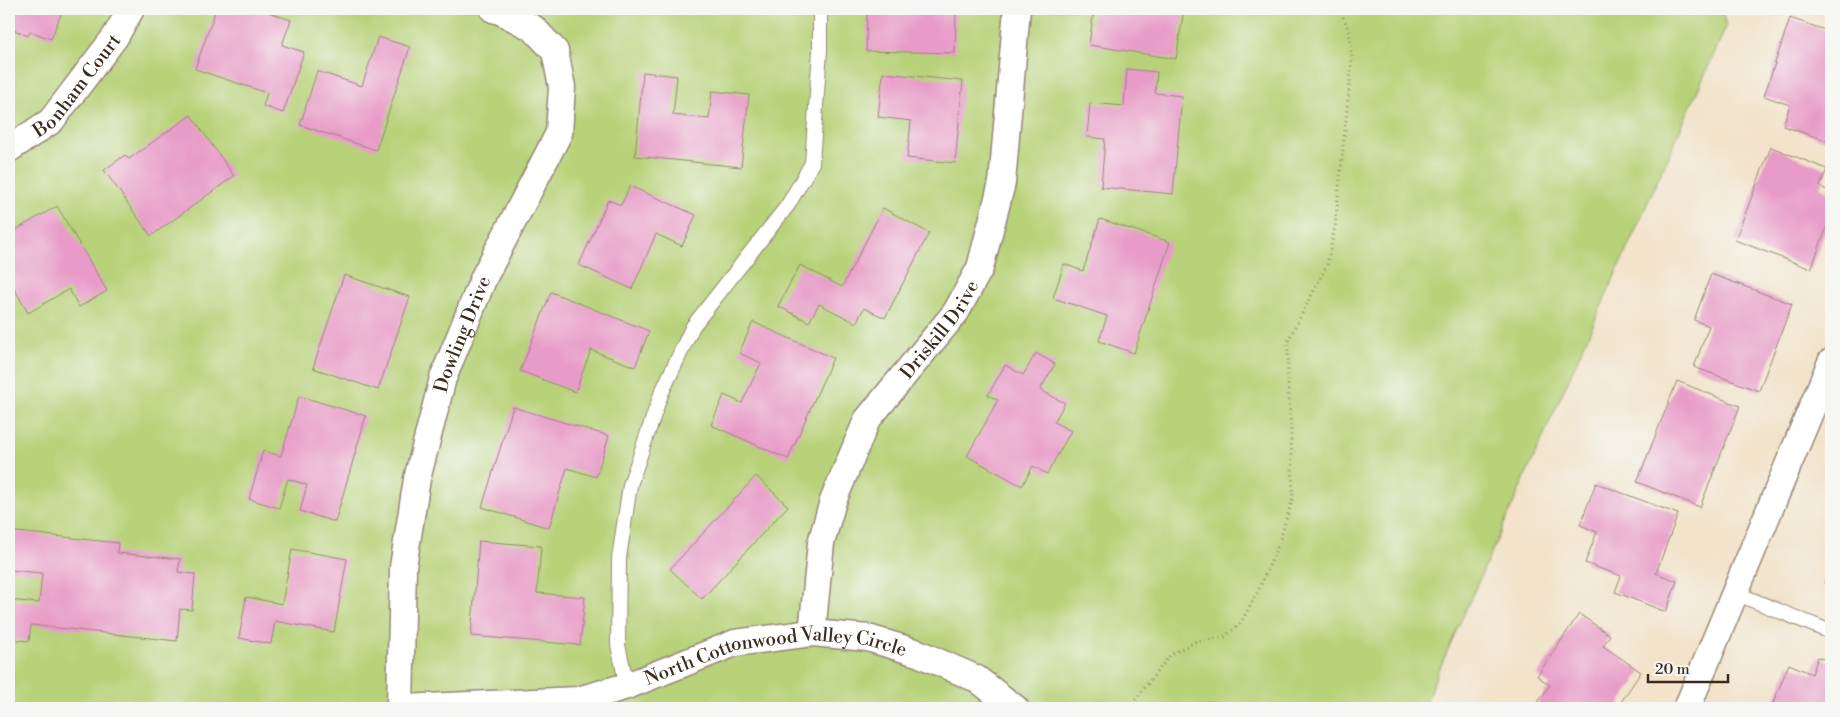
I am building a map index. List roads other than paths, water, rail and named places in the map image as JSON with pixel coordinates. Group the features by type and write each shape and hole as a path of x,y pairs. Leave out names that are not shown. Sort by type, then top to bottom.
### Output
{"street":[{"name":"Bonham Court","path":"9,149 51,121 115,37 131,9"},
{"name":"Dowling Drive","path":"400,708 403,567 417,479 443,378 484,277 559,133 562,87 555,51 533,28 500,11 492,9"},
{"name":"Driskill Drive","path":"812,633 821,544 833,501 867,420 956,312 980,268 1002,183 1017,9"},
{"path":"1687,708 1831,362"},
{"name":"North Cottonwood Valley Circle","path":"404,708 578,700 626,686 735,643 812,633 868,638 918,653 977,679 1015,708"}],"lane":[{"path":"626,686 618,645 619,558 630,485 661,394 693,326 788,205 812,163 820,50 820,9"},
{"path":"1735,594 1831,632"}]}
